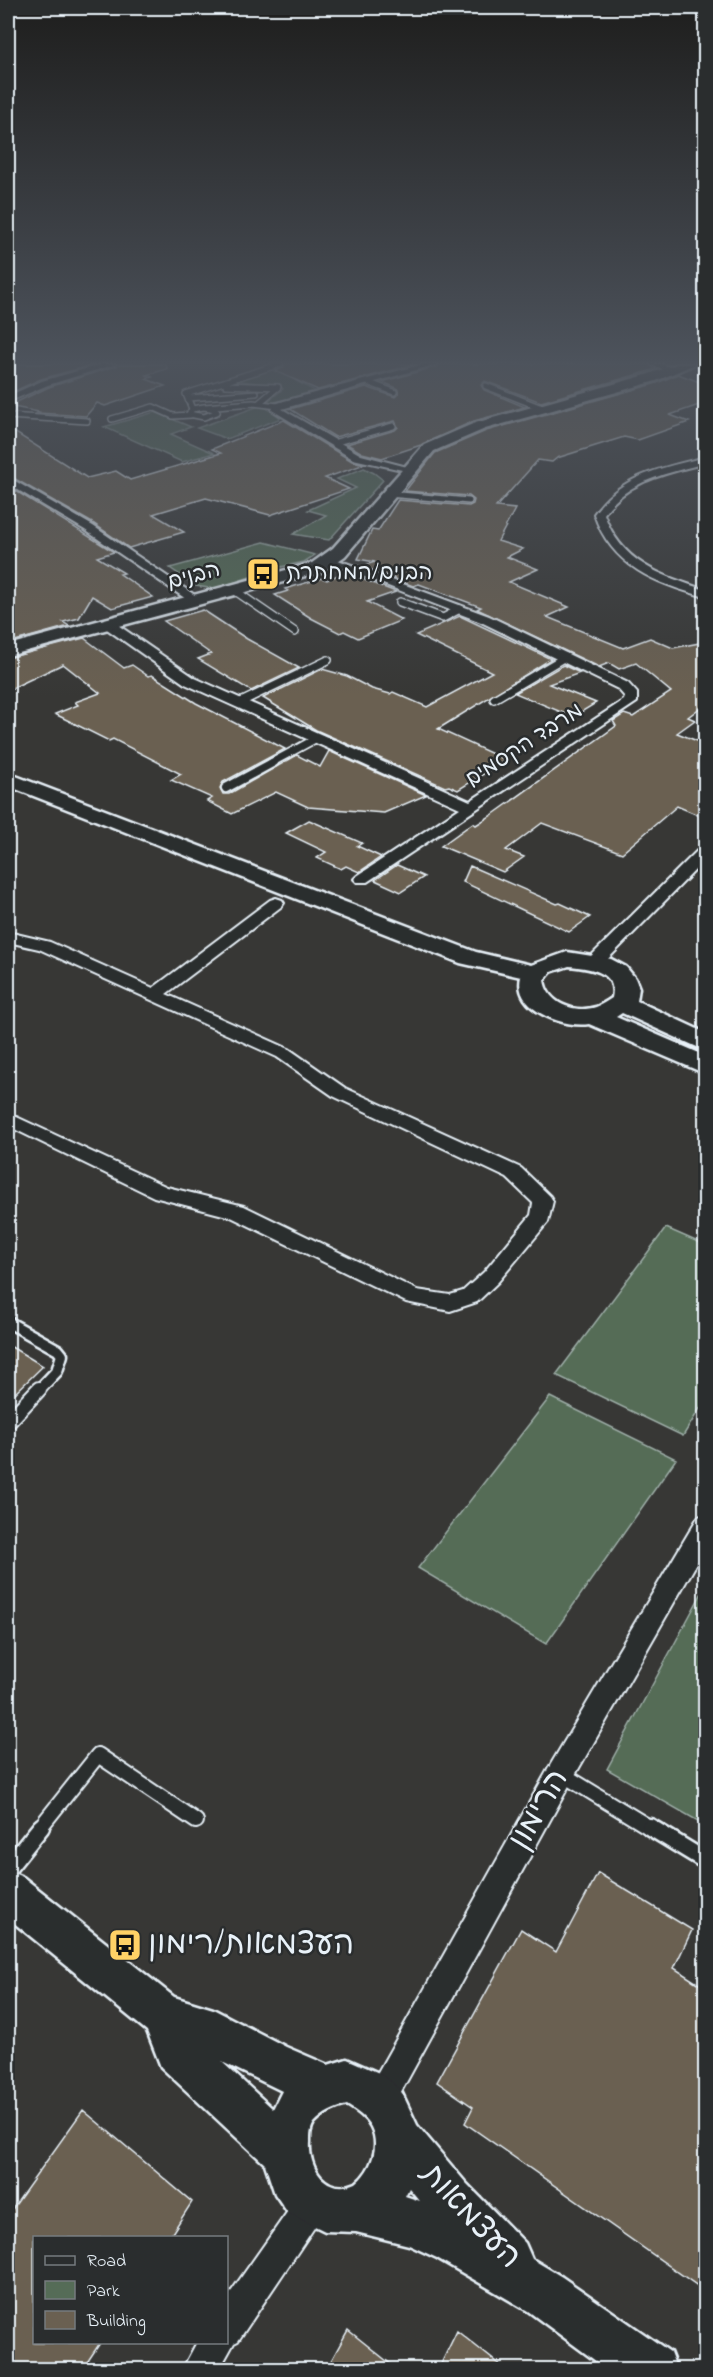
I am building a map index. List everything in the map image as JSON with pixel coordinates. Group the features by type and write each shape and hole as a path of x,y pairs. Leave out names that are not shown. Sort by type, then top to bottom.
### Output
{"street":[{"name":"הבנים","path":"8,651 302,572 330,560 403,475"},
{"path":"654,475 635,481 606,501 599,514 602,530 610,544 625,558 645,571 705,594"},
{"path":"8,480 89,528 195,600"},
{"name":"מרבד הקסמים","path":"108,624 177,673 471,807 630,702 631,693 623,686 565,657 460,609 330,560"},
{"path":"8,779 469,958 534,981"},
{"path":"8,796 88,830 276,903 441,964 534,981"},
{"path":"362,879 471,807"},
{"path":"595,962 705,850"},
{"path":"155,994 276,903"},
{"path":"8,937 44,945 282,1053 339,1092 514,1173 543,1202 541,1217 491,1277 470,1297 450,1303 413,1297 237,1211 160,1192 8,1119"},
{"path":"576,959 595,962 614,970 621,977 626,987 624,1001 605,1013 593,1016 568,1016 541,1004 534,981 543,966 556,961 576,959"},
{"path":"621,1003 705,1043"},
{"path":"593,1016 705,1066"},
{"name":"הרימון","path":"389,2118 561,1773 705,1524"},
{"path":"13,1895 163,2016 197,2025 324,2086"},
{"path":"163,2016 177,2051 285,2151"},
{"path":"346,2082 364,2087 389,2118 396,2163 386,2187 375,2199 336,2205 305,2197 293,2181 285,2151 291,2116 301,2102 313,2091 324,2086 346,2082"},
{"name":"העצמאות","path":"389,2118 449,2200 496,2250 545,2294"},
{"path":"228,2327 336,2205"},
{"name":"העצמאות","path":"336,2205 412,2222 454,2241 545,2294 652,2370"},
{"path":"199,2370 216,2344"}],"lane":[{"path":"388,494 469,501"},
{"path":"234,590 295,632"},
{"path":"400,602 443,618 460,609"},
{"path":"494,699 565,657"},
{"path":"239,703 328,660"},
{"path":"226,788 317,738"},
{"path":"8,1322 58,1350 62,1355 57,1371 8,1422"},
{"path":"13,1895 98,1755 196,1821"},
{"path":"561,1773 705,1861"}],"green space":[{"path":"347,475 376,475 383,480 329,540 293,534 326,515 308,510 356,488 337,479"},
{"path":"264,542 315,555 304,562 276,568 215,589 196,586 170,568"},
{"path":"666,1228 705,1245 705,1400 683,1436 556,1375"},
{"path":"550,1397 676,1459 546,1644 418,1568"},
{"path":"705,1587 705,1825 607,1769"}],"building":[{"path":"8,475 82,475 87,478 100,475 122,475 130,480 147,475 334,475 325,478 349,489 270,515 206,498 153,514 184,532 129,548 94,524"},
{"path":"418,475 525,475 496,507 515,509 498,541 523,549 507,557 538,569 509,582 569,607 547,617 623,648 650,638 673,648 705,642 705,704 688,717 695,720 677,733 705,744 705,818 677,806 622,853 542,823 506,850 524,857 503,872 441,846 473,823 476,825 492,815 616,726 613,721 624,714 633,717 671,692 636,663 619,669 609,663 599,667 477,609 481,607 419,584 413,586 362,566 375,562 358,559 372,530 378,531 398,500 469,506 474,500 469,496 405,491"},
{"path":"8,486 114,552 97,557 124,573 120,574 153,597 112,608 92,596 79,618 63,622 69,626 8,643"},
{"path":"344,572 396,592 367,602 402,620 358,638 344,631 340,633 311,618 275,595 288,591 285,589 322,578 327,580"},
{"path":"203,610 247,639 299,668 251,691 198,659 211,654 164,621"},
{"path":"460,616 551,659 438,729 506,760 458,790 449,786 445,787 316,730 263,698 322,669 347,676 372,689 390,694 393,692 427,707 492,672 416,635"},
{"path":"84,638 124,668 132,665 148,676 152,675 196,703 285,749 223,782 220,788 223,794 229,794 297,755 320,767 329,751 426,795 384,813 308,807 276,792 232,814 207,801 212,798 171,780 181,774 113,739 109,741 55,714 78,705 75,702 100,693 63,664 8,690 8,658"},
{"path":"563,665 580,673 549,684 596,703 573,717 515,693"},
{"path":"309,820 362,843 357,846 381,857 359,872 346,866 341,869 317,858 326,852 286,833"},
{"path":"397,865 424,877 401,892 375,880"},
{"path":"470,866 590,917 569,932 463,882"},
{"path":"8,1345 43,1366 8,1400"},
{"path":"598,1873 692,1930 674,1968 705,1988 705,2291 465,2123 473,2107 437,2082 521,1929 556,1952"},
{"path":"83,2110 192,2202 170,2236 33,2236 33,2344 99,2344 82,2370 8,2370 8,2215"},
{"path":"348,2330 398,2370 326,2370"},
{"path":"457,2331 506,2370 438,2370"}],"place":[{"name":"הבנים/המחתרת","path":"263,574"},
{"name":"העצמאות/רימון","path":"125,1945"}]}
